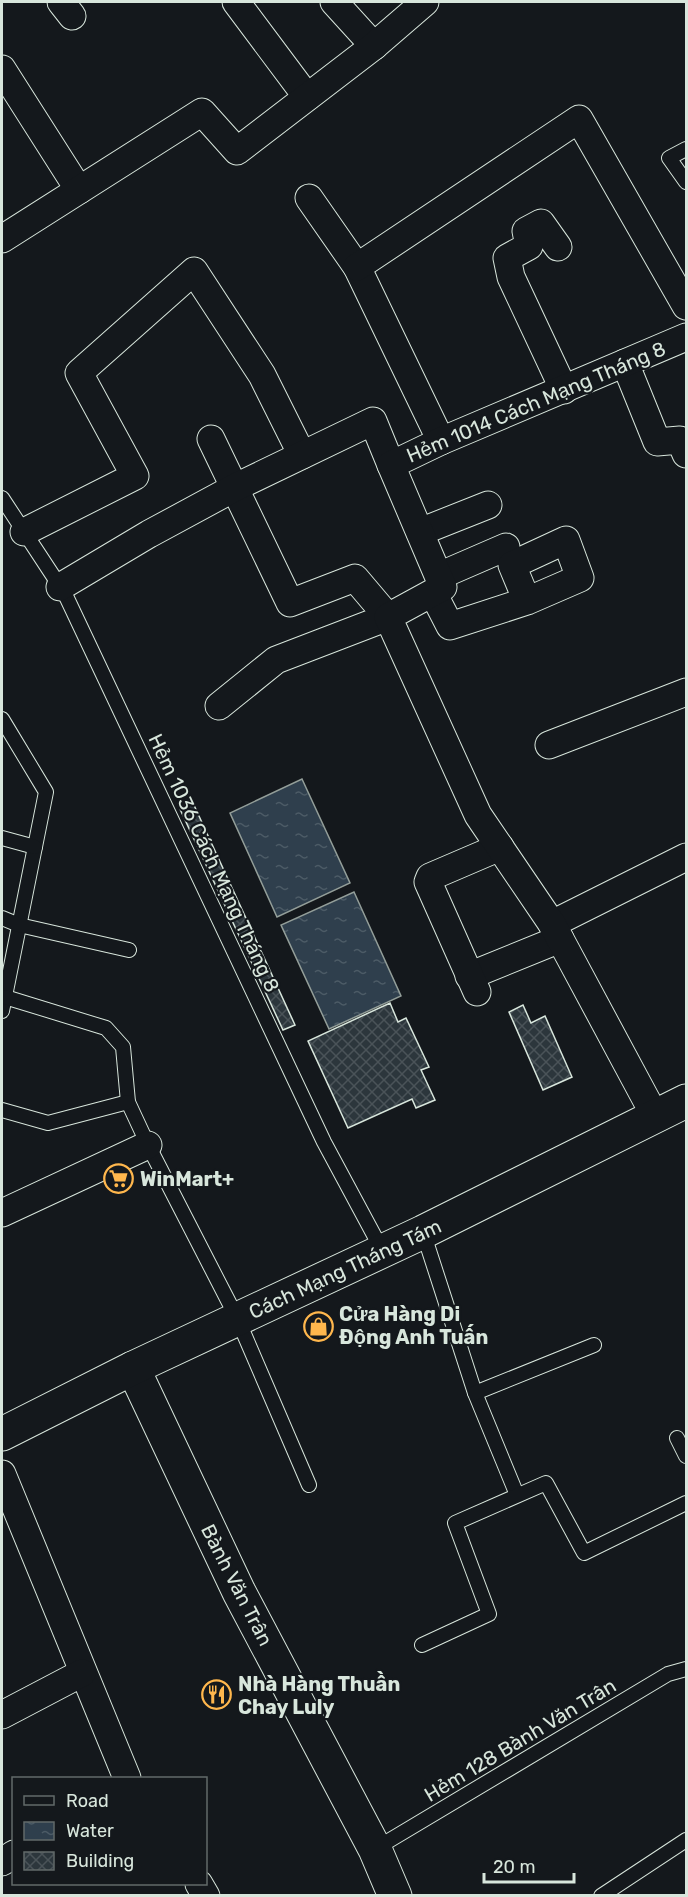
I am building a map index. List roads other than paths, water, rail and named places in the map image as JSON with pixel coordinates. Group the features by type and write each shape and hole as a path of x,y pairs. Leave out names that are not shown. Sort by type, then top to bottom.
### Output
{"main road":[{"name":"Cách Mạng Tháng Tám","path":"2,1434 133,1368 423,1232 687,1101"},
{"name":"Bành Văn Trân","path":"133,1368 239,1592 375,1849 395,1896"}],"street":[{"path":"236,2 307,97"},
{"path":"334,2 374,46"},
{"path":"2,239 202,112 237,151 374,46 425,2"},
{"path":"2,69 79,190"},
{"path":"357,267 579,119 687,306"},
{"path":"309,198 357,267 441,441"},
{"path":"558,247 541,223 526,231 529,246 507,258 511,277 564,390"},
{"path":"24,532 135,476 79,373 194,271 262,375 302,455"},
{"name":"Hẻm 1014 Cách Mạng Tháng 8","path":"527,601 450,626 420,532 391,465 441,441 687,337"},
{"path":"625,363 657,442 680,440 687,453"},
{"path":"60,587 149,534 236,487 373,421 391,465"},
{"path":"211,439 290,603 356,578 388,617 478,815 556,931 656,1116"},
{"path":"420,532 489,505"},
{"path":"219,706 276,660 388,617 436,584 506,547"},
{"path":"549,745 687,692"},
{"path":"500,847 430,877 428,882 473,984 556,931 687,857"},
{"path":"2,1213 148,1145"},
{"path":"2,1474 125,1777"},
{"path":"2,1715 82,1672"}],"lane":[{"path":"687,148 669,158 687,183"},
{"name":"Hẻm 1036 Cách Mạng Tháng 8","path":"2,498 60,587 324,1142 382,1250"},
{"path":"2,719 46,792 19,925 6,968 3,1004 106,1028 123,1047 128,1102 238,1320 309,1485"},
{"path":"2,838 35,847"},
{"path":"2,918 19,925 129,950"},
{"path":"2,1110 48,1122 128,1102"},
{"path":"423,1232 475,1393 517,1496"},
{"path":"475,1393 594,1345"},
{"path":"677,1438 687,1456"},
{"path":"422,1645 489,1614 454,1523 546,1483 584,1553 687,1503"},
{"name":"Hẻm 128 Bành Văn Trân","path":"375,1849 668,1674 687,1669"},
{"path":"601,1896 687,1839"}],"water":[{"path":"302,779 350,883 277,917 230,813"},
{"path":"354,892 401,996 329,1029 281,925"}],"place":[{"name":"WinMart+","path":"119,1179"},
{"name":"Cửa Hàng Di Động Anh Tuấn","path":"318,1326"},
{"name":"Nhà Hàng Thuần Chay Luly","path":"217,1695"}]}
